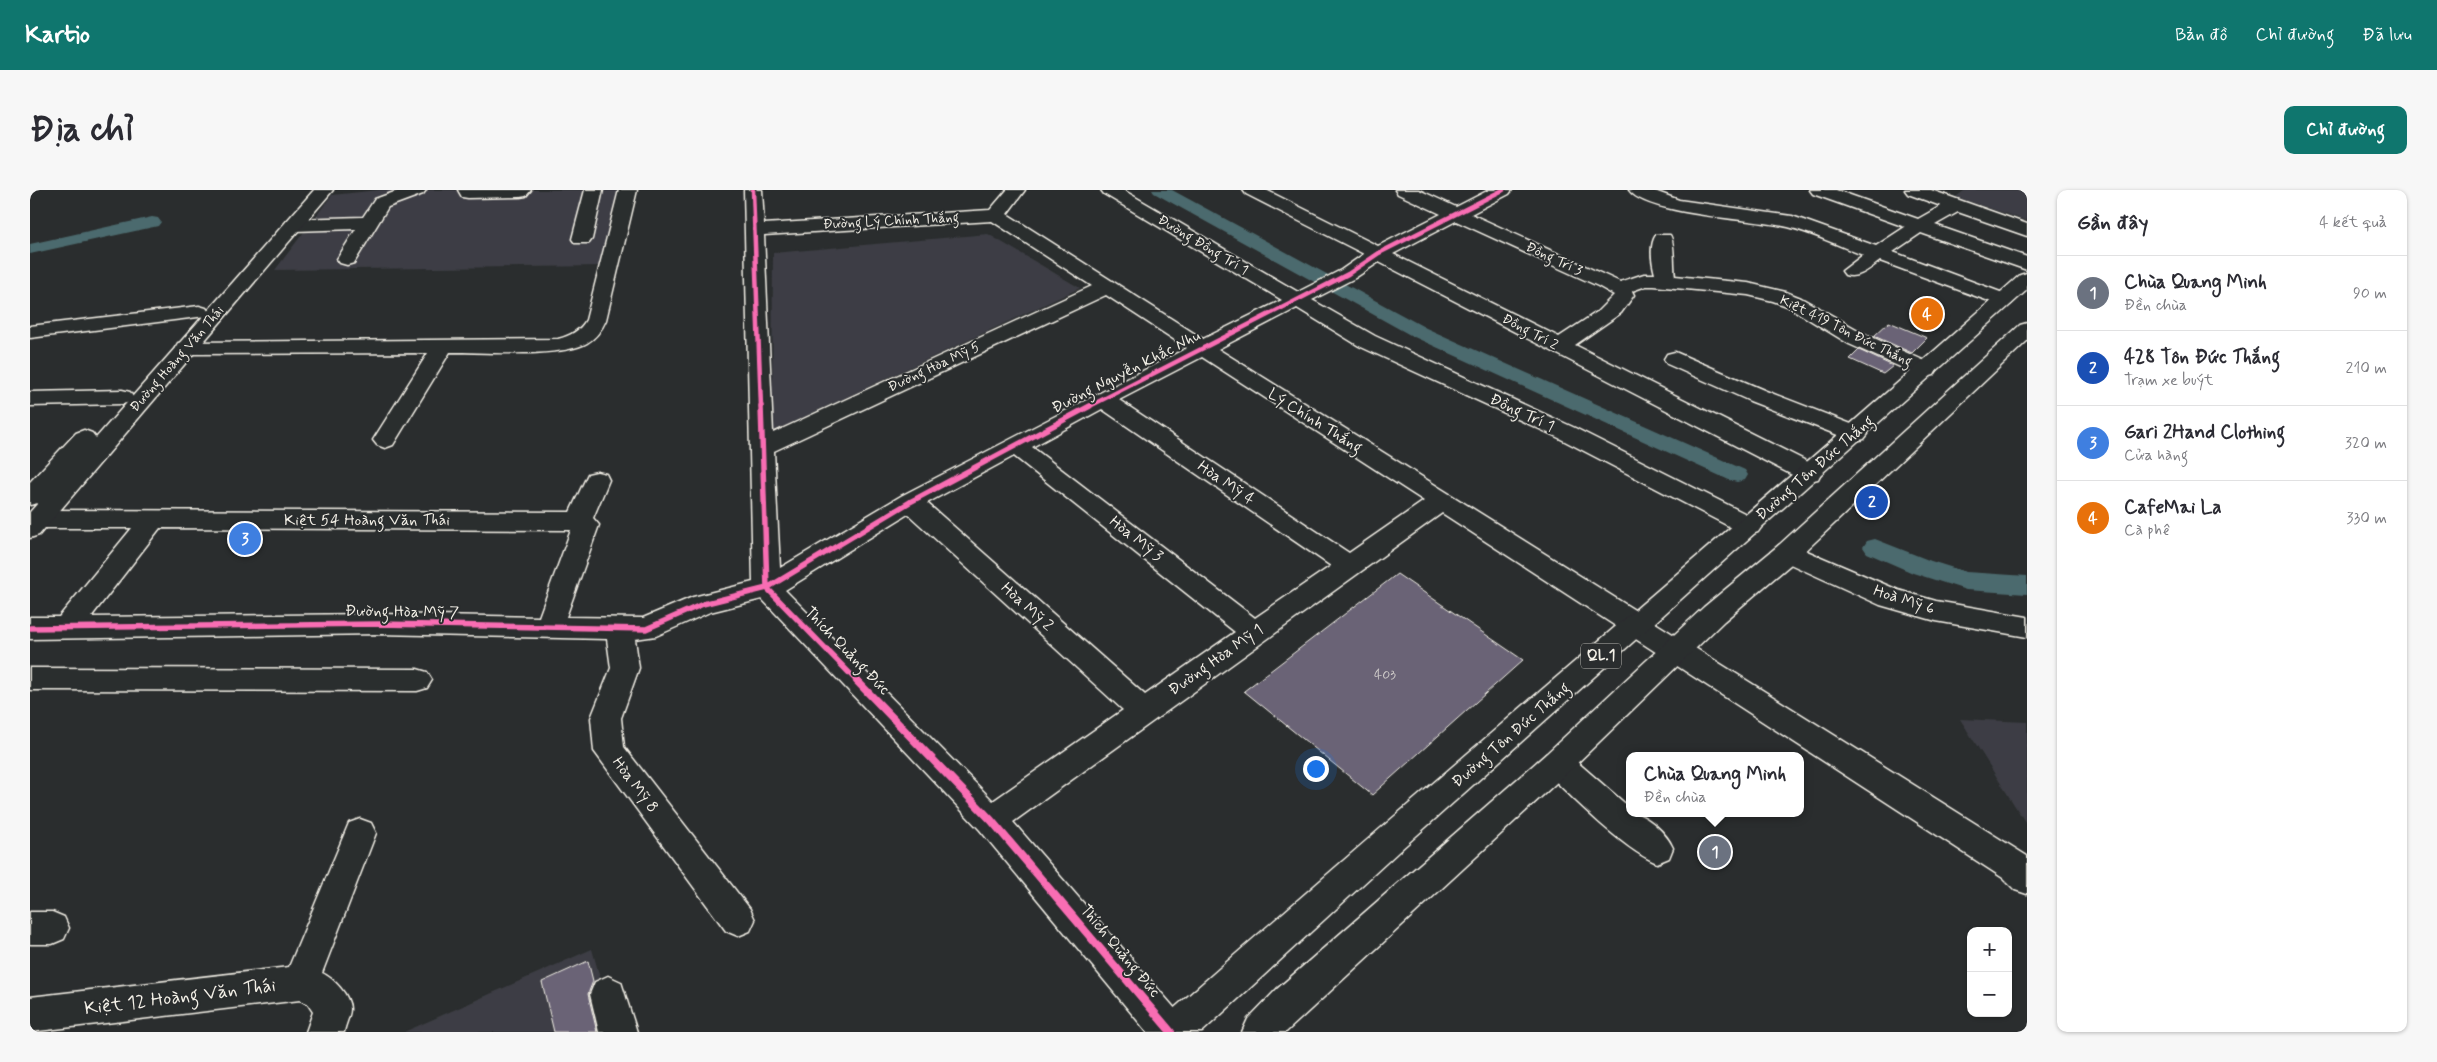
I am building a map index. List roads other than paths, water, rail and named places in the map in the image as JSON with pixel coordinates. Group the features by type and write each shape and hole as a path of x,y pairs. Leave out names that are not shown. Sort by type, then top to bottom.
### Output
{"main road":[{"name":"Đường Hoàng Văn Thái","path":"33,515 186,348 285,228 304,190"},
{"name":"Đường Hoàng Văn Thái","path":"33,515 122,397 199,312 324,190"},
{"path":"347,259 367,223 381,203 417,190"},
{"path":"467,190 468,193 520,192 522,190"},
{"path":"582,239 594,190"},
{"path":"186,348 558,345 576,341 589,333 596,320 628,190"},
{"path":"753,190 766,588"},
{"path":"996,215 1016,190"},
{"name":"Đường Đồng Trí 1","path":"1110,190 1301,297"},
{"name":"Đồng Trí 2","path":"1252,190 1379,253 1558,347 1810,473"},
{"name":"Đồng Trí 3","path":"1404,190 1619,289"},
{"name":"Đường Nguyễn Khắc Nhu","path":"766,588 910,502 1202,348 1348,274 1379,253 1503,190"},
{"path":"1638,190 1668,202 1792,222 2004,300"},
{"path":"1914,190 2027,230"},
{"path":"1792,222 1824,199 1919,226 2027,264"},
{"path":"1852,271 1919,226 1956,204"},
{"name":"Đường Lý Chính Thắng","path":"755,230 996,215"},
{"name":"Lý Chính Thắng","path":"996,215 1441,501 1677,649 2015,867 2027,879"},
{"path":"285,228 367,223"},
{"path":"1663,239 1662,262 1666,281"},
{"name":"Đường Tôn Đức Thắng","path":"1176,1032 1636,624 1856,434 2027,279"},
{"name":"Kiệt 419 Tôn Đức Thắng","path":"1619,289 1644,280 1748,289 1779,296 1794,302 1857,339 1926,370"},
{"name":"Đường Hòa Mỹ 5","path":"762,447 1106,287"},
{"path":"1558,347 1622,301 1624,295 1619,289"},
{"name":"Đồng Trí 1","path":"1301,297 1368,342 1567,434 1748,526"},
{"path":"30,332 199,312"},
{"path":"1263,1031 1290,1002 1557,763 1714,614 1788,552 2025,334"},
{"path":"385,440 443,346"},
{"path":"1675,359 1758,396 1856,434"},
{"path":"30,399 122,397"},
{"name":"Hòa Mỹ 4","path":"1103,400 1350,566"},
{"name":"Hòa Mỹ 3","path":"1016,446 1255,633"},
{"path":"549,627 586,525 579,521 597,480"},
{"name":"Đường Hòa Mỹ 1","path":"991,820 1441,501"},
{"name":"Hòa Mỹ 2","path":"910,502 1144,711"},
{"name":"Kiệt 54 Hoàng Văn Thái","path":"33,515 153,519 579,521"},
{"path":"67,627 153,519"},
{"name":"Hoà Mỹ 6","path":"1788,552 1890,598 1936,611 2027,627"},
{"name":"Đường Hòa Mỹ 7","path":"30,628 379,624 646,629 703,604 766,588"},
{"name":"Thích Quảng Đức","path":"766,588 991,820 1171,1032"},
{"name":"Hòa Mỹ 8","path":"620,629 625,668 606,718 609,751 738,920"},
{"path":"30,679 418,680"},
{"path":"1557,763 1604,806 1657,848"},
{"path":"325,1032 332,1008 319,990 300,983 360,833"},
{"name":"Kiệt 12 Hoàng Văn Thái","path":"30,1015 89,1020 300,983"},
{"path":"608,994 618,1032"}],"waterway":[{"path":"1160,190 1419,332 1737,475"},
{"path":"30,249 152,222"},
{"path":"1875,547 1922,567 1966,581 2027,585"}],"place":[{"name":"CafeMai La","path":"1927,314"},
{"name":"428 Tôn Đức Thắng","path":"1872,502"},
{"name":"Gari 2Hand Clothing","path":"245,539"},
{"name":"Chùa Quang Minh","path":"1715,852"}]}
